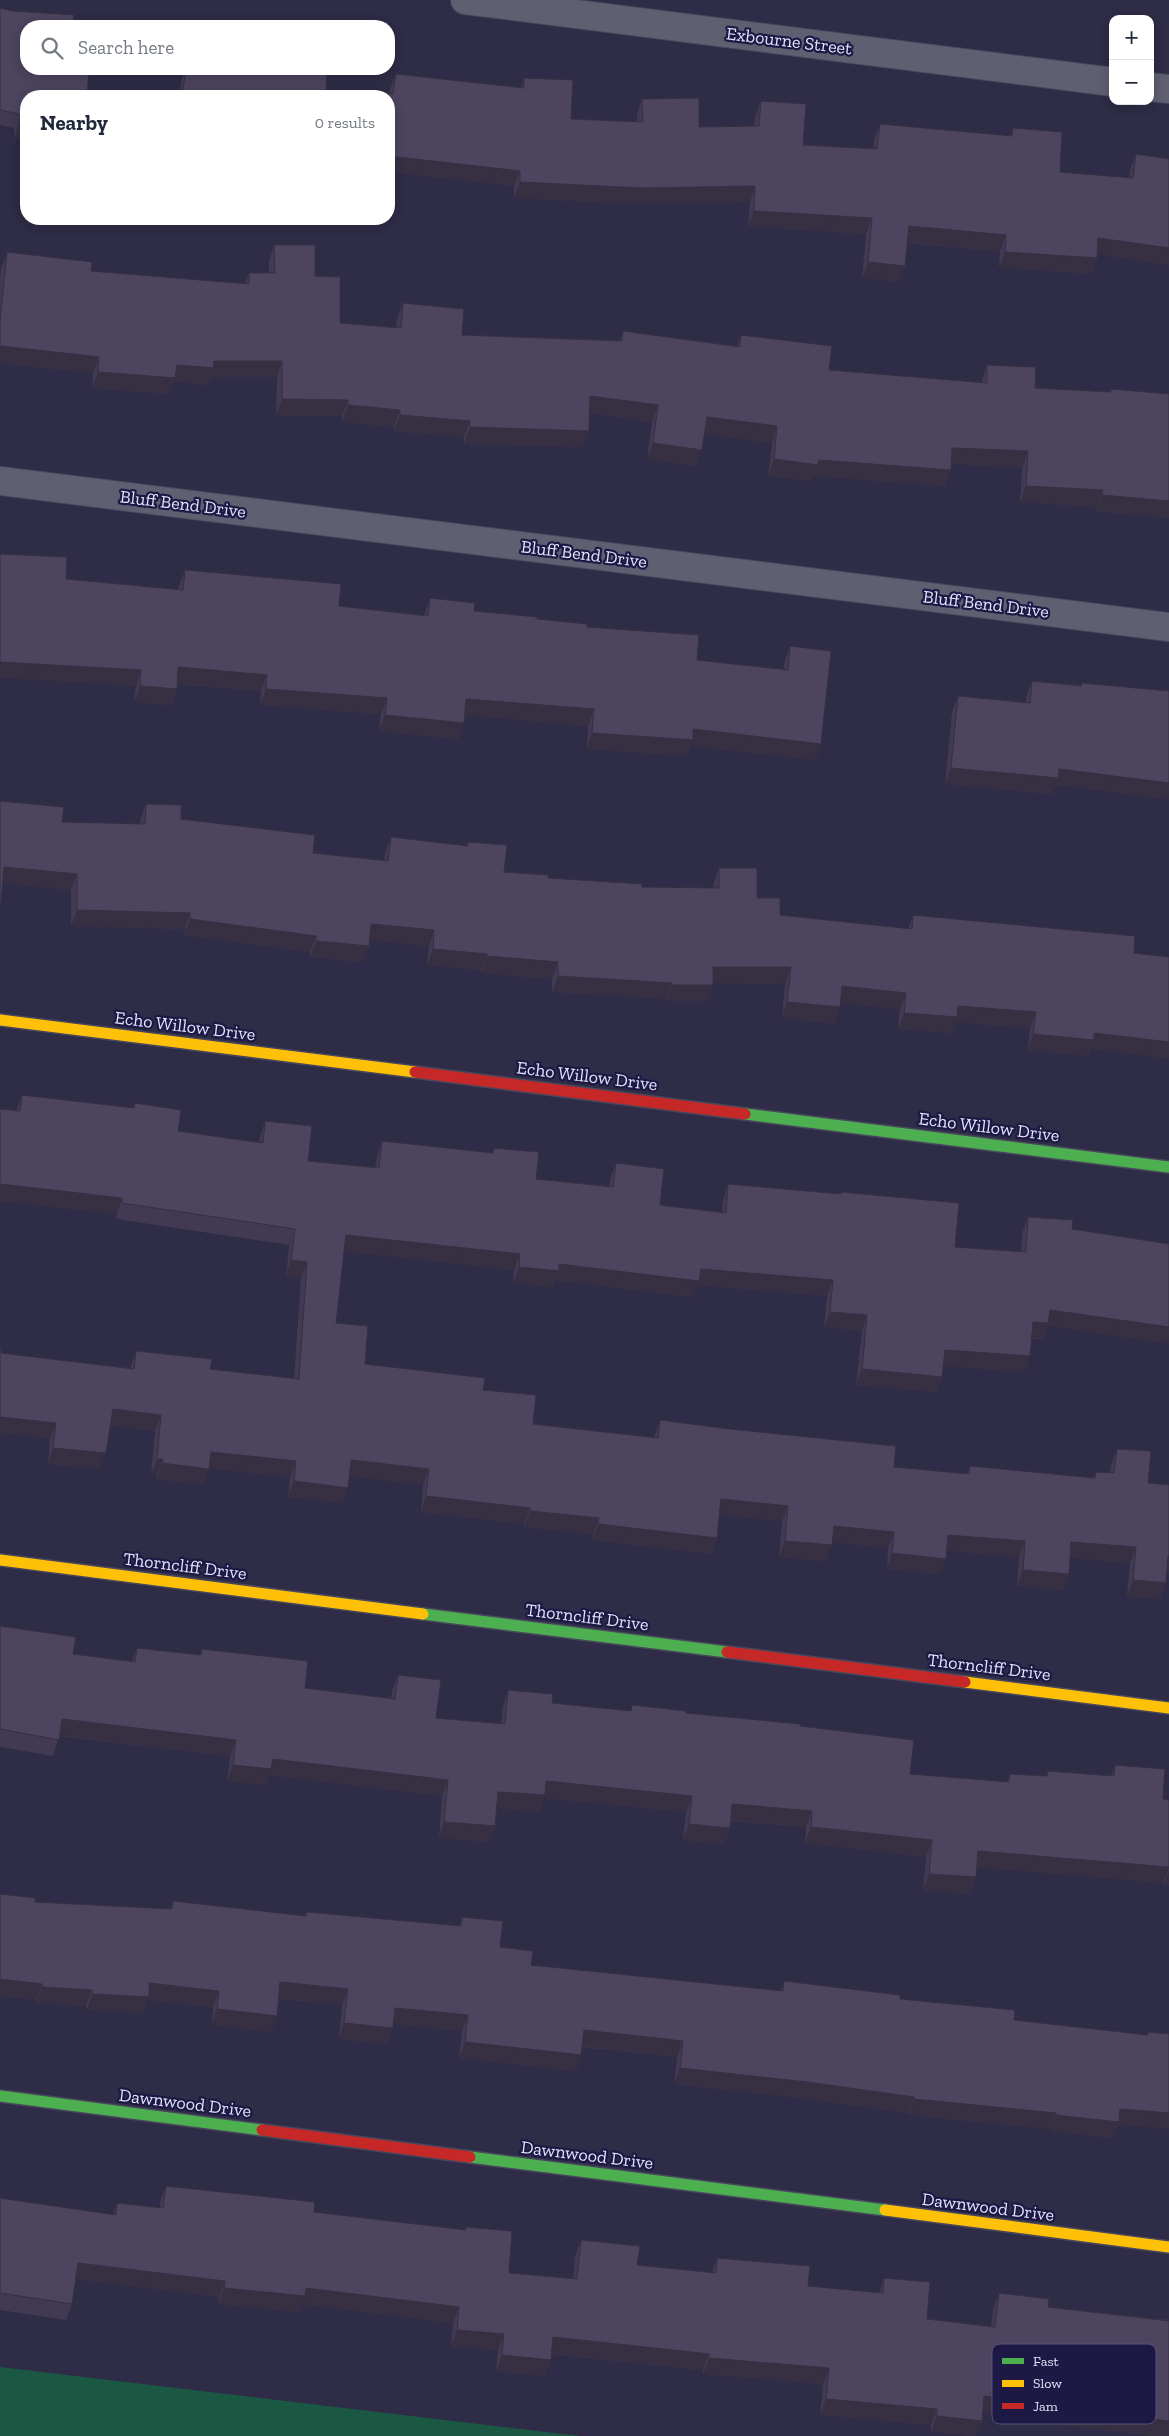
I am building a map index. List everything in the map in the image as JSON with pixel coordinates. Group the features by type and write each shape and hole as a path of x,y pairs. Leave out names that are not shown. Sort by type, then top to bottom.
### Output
{"street":[{"name":"Exbourne Street","path":"465,0 1109,81"},
{"path":"1154,87 1169,89"},
{"name":"Bluff Bend Drive","path":"0,481 1169,627"},
{"name":"Echo Willow Drive","path":"0,1020 1169,1167"},
{"name":"Thorncliff Drive","path":"0,1560 1169,1708"},
{"name":"Dawnwood Drive","path":"0,2096 1169,2247"}],"green space":[{"path":"0,2367 546,2432 581,2436 0,2436"}],"building":[{"path":"0,8 12,11 74,15 74,20 20,20 20,75 89,75 87,90 20,90 20,123 19,114 0,110"},
{"path":"396,74 524,88 524,78 573,80 571,119 643,122 642,99 699,98 699,127 759,126 761,101 806,104 803,145 877,149 880,124 1012,136 1013,128 1062,132 1060,172 1133,178 1136,154 1169,159 1169,248 1098,238 1097,258 1005,252 1006,235 909,226 905,266 868,262 872,218 754,211 755,186 641,188 520,182 520,171 395,157 394,90"},
{"path":"185,75 327,75 326,90 183,90"},
{"path":"274,245 315,245 315,276 340,277 340,323 401,328 403,303 464,309 462,335 622,341 623,331 740,347 741,335 832,346 829,370 987,383 987,365 1036,367 1035,388 1111,392 1111,389 1169,394 1169,501 1102,495 1103,490 1026,486 1028,451 952,448 951,470 819,460 818,465 774,459 777,426 707,417 702,450 653,443 658,405 590,396 589,431 470,427 470,421 400,415 400,410 348,405 348,400 282,399 282,361 214,361 213,368 177,365 175,378 98,372 99,357 0,346 0,321 7,252 92,262 91,271 249,284 249,273 275,273"},
{"path":"0,554 67,557 66,579 183,590 185,570 341,584 339,606 428,616 430,598 475,603 474,611 587,624 587,627 699,635 697,660 788,670 790,646 831,651 821,744 693,729 693,740 592,733 594,709 466,699 464,723 385,715 387,698 266,689 267,675 178,667 177,689 140,686 141,670 0,662"},
{"path":"1032,681 1081,686 1082,683 1169,691 1169,783 1059,769 1058,778 951,768 958,696 1030,703"},
{"path":"0,801 64,807 62,822 145,824 146,804 181,805 181,819 315,835 313,853 388,861 391,837 468,846 468,842 507,845 504,872 548,875 548,878 642,884 642,887 719,888 719,868 757,868 757,898 780,898 780,915 912,929 913,915 1135,936 1134,953 1169,957 1169,1042 1094,1033 1094,1040 1033,1034 1036,1012 958,1006 957,1017 904,1013 906,993 842,986 840,1007 787,1002 791,967 713,967 713,985 672,985 672,983 558,976 558,962 433,949 434,930 371,924 369,946 316,941 316,936 190,919 190,913 77,910 77,874 4,867 0,903"},
{"path":"22,1095 134,1108 135,1103 181,1110 178,1131 263,1143 265,1121 312,1126 308,1161 379,1168 382,1141 493,1153 494,1148 539,1152 536,1179 613,1187 616,1163 664,1169 660,1205 726,1213 728,1184 959,1203 955,1247 1026,1252 1028,1217 1073,1220 1072,1229 1169,1244 1169,1327 1050,1310 1048,1323 1033,1322 1030,1356 945,1350 942,1377 862,1369 867,1315 830,1312 833,1280 701,1269 699,1281 559,1264 559,1271 519,1267 520,1254 346,1235 336,1323 368,1326 365,1364 485,1378 483,1390 536,1395 533,1424 658,1438 660,1420 896,1446 894,1467 969,1474 970,1466 1095,1478 1096,1472 1114,1473 1117,1449 1151,1451 1148,1483 1169,1485 1169,1556 1166,1583 1133,1580 1136,1547 1071,1542 1069,1574 1023,1570 1025,1541 948,1535 946,1559 892,1553 894,1532 834,1526 832,1545 785,1541 788,1506 721,1499 717,1538 598,1524 599,1518 530,1511 530,1508 426,1496 429,1469 351,1460 348,1488 294,1481 296,1461 211,1452 209,1469 162,1463 163,1459 157,1459 161,1415 113,1409 106,1453 53,1448 56,1423 0,1417 0,1348 1,1353 134,1369 136,1351 212,1359 210,1369 299,1379 307,1262 291,1260 295,1229 122,1203 122,1198 0,1184 0,1109 20,1111"},
{"path":"0,1626 76,1637 73,1654 135,1662 137,1648 201,1655 202,1649 308,1661 305,1688 395,1699 398,1675 441,1680 436,1718 505,1724 508,1690 553,1694 552,1703 631,1711 632,1705 686,1711 686,1713 800,1724 800,1726 914,1740 910,1774 1009,1782 1010,1774 1047,1776 1048,1771 1114,1776 1115,1765 1165,1769 1163,1799 1169,1800 1169,1867 978,1851 976,1877 929,1874 932,1840 811,1827 812,1811 732,1804 730,1828 689,1824 692,1796 546,1781 545,1795 498,1792 495,1826 444,1822 448,1780 273,1759 271,1769 233,1765 236,1740 62,1719 59,1740 0,1729"},
{"path":"0,1894 36,1898 35,1902 172,1909 173,1901 306,1916 307,1912 461,1926 462,1917 503,1921 500,1947 533,1951 531,1965 783,1991 784,1981 900,1995 900,1999 1015,2010 1014,2020 1148,2035 1148,2032 1169,2034 1169,2113 1120,2109 1119,2122 1056,2115 1056,2113 914,2099 914,2097 807,2082 680,2068 683,2041 584,2030 581,2055 465,2042 468,2015 395,2008 393,2028 344,2023 348,1989 280,1982 277,2016 217,2009 219,1991 149,1983 149,1997 92,1994 92,1990 42,1987 42,1984 0,1979"},
{"path":"166,2186 315,2202 314,2212 466,2230 466,2227 512,2231 509,2273 577,2279 581,2240 640,2246 637,2265 716,2273 717,2258 810,2266 808,2286 883,2293 884,2278 930,2282 927,2319 995,2327 999,2293 1049,2299 1048,2307 1169,2321 1169,2421 1156,2419 1156,2344 992,2344 992,2397 984,2396 982,2421 937,2416 937,2409 826,2399 829,2368 709,2358 709,2354 553,2337 551,2360 502,2355 504,2334 457,2330 459,2307 306,2288 305,2296 224,2288 225,2281 78,2263 72,2304 0,2293 0,2198 116,2215 117,2203 163,2208"}],"traffic: fast":[{"path":"745,1114 1169,1167"},
{"path":"423,1614 727,1652"},
{"path":"0,2096 262,2130"},
{"path":"470,2157 885,2210"}],"traffic: slow":[{"path":"0,1020 415,1072"},
{"path":"0,1560 423,1614"},
{"path":"965,1682 1169,1708"},
{"path":"885,2210 1169,2247"}],"traffic: jam":[{"path":"415,1072 745,1114"},
{"path":"727,1652 965,1682"},
{"path":"262,2130 470,2157"}]}
